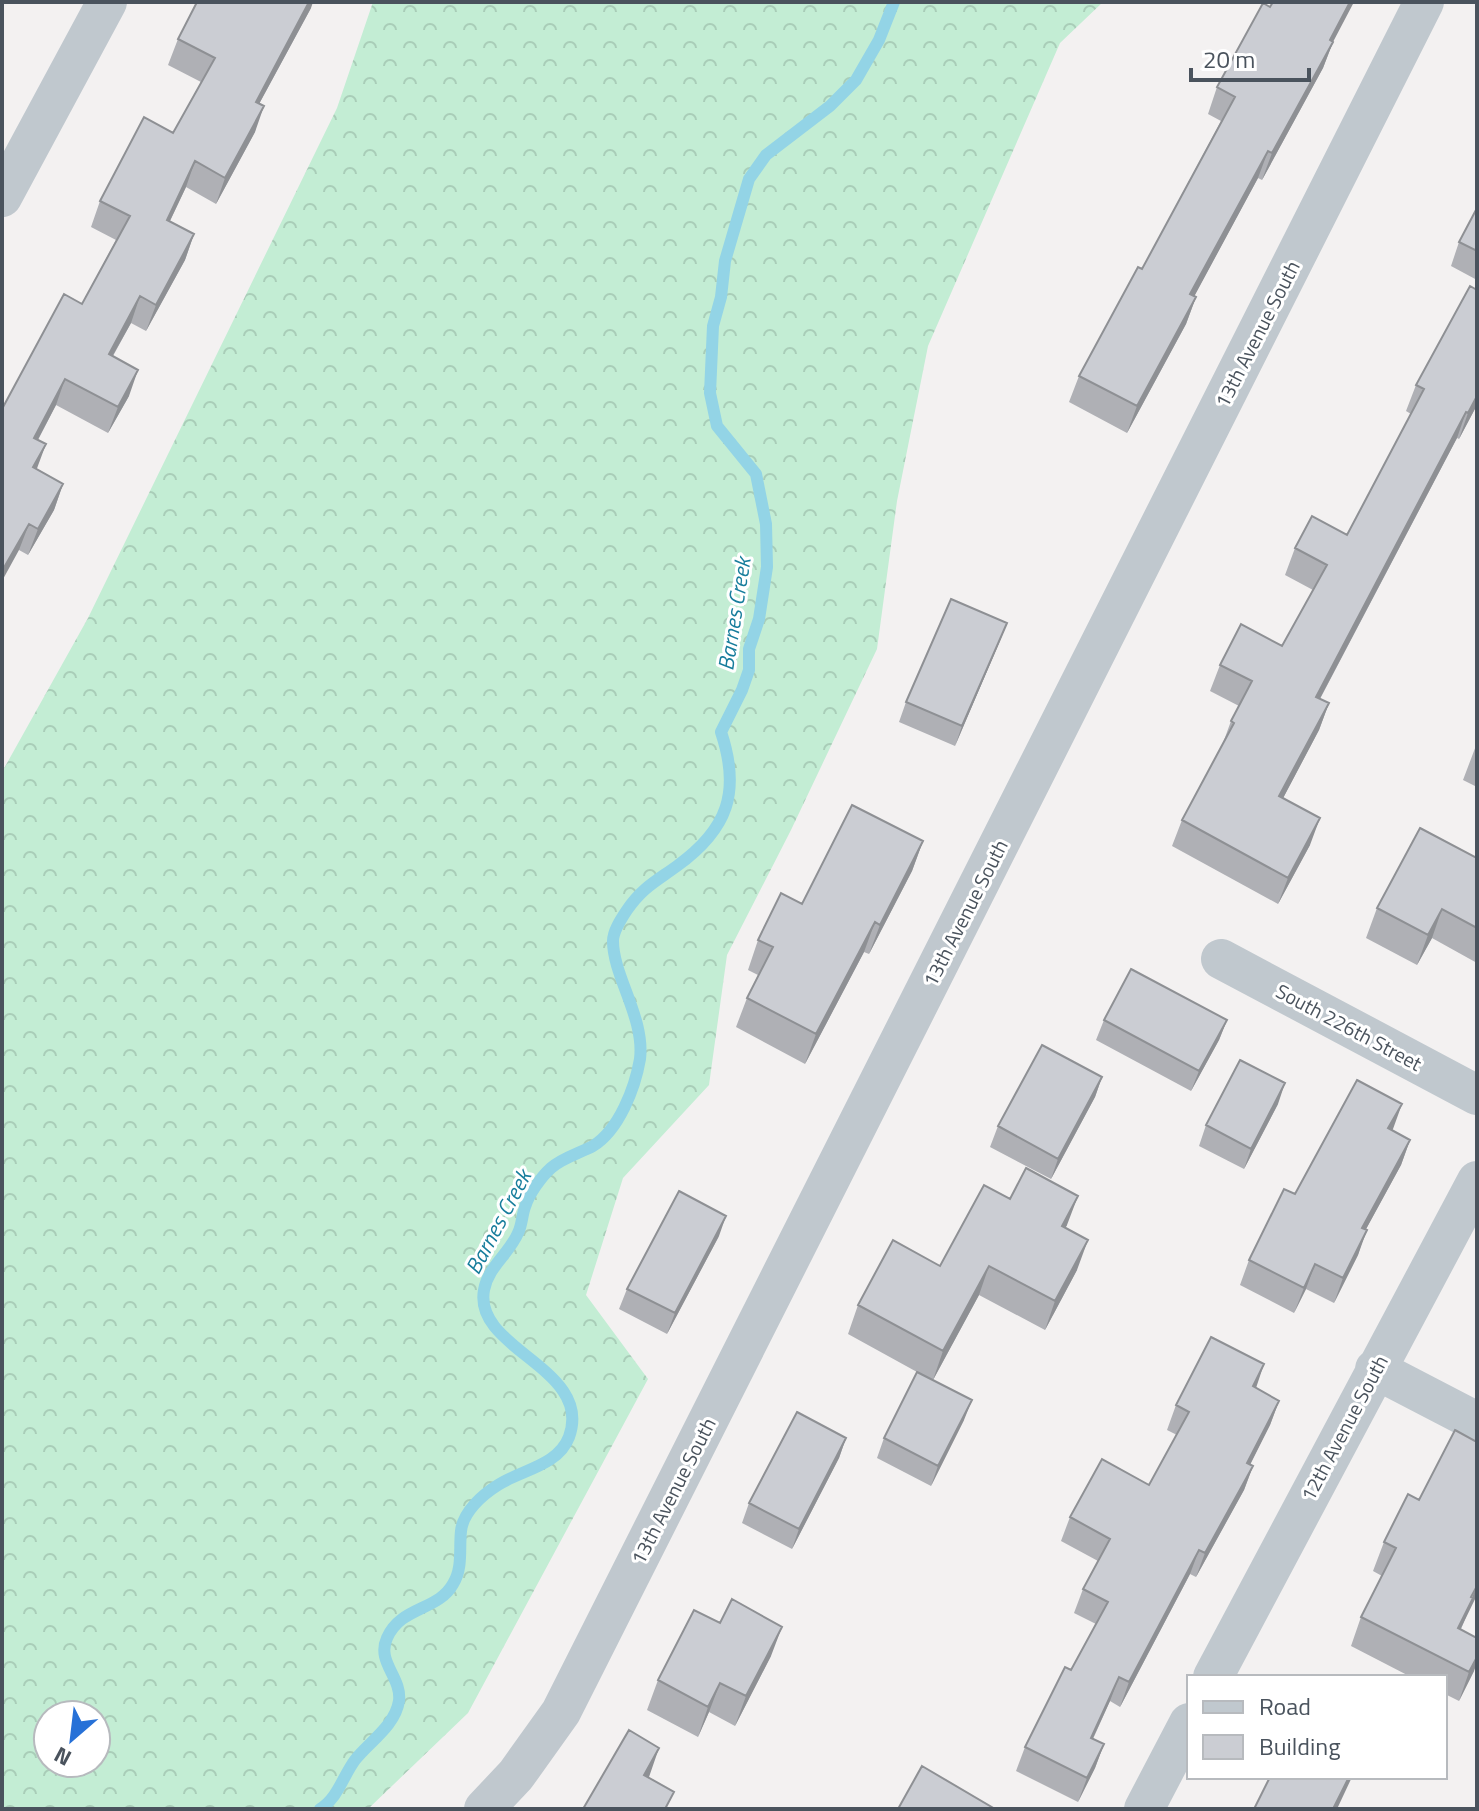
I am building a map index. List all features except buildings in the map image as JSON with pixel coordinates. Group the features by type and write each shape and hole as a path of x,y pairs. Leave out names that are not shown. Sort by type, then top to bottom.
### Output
{"street":[{"path":"2,197 107,2"},
{"name":"13th Avenue South","path":"484,1809 516,1775 561,1712 1424,2"},
{"name":"South 226th Street","path":"1221,959 1477,1095"},
{"name":"12th Avenue South","path":"1214,1675 1477,1181"},
{"path":"1375,1369 1477,1422"},
{"path":"1144,1809 1187,1727"}],"green space":[{"path":"373,2 1103,2 1060,43 928,346 897,501 877,649 791,830 727,955 709,1085 623,1178 586,1295 648,1379 468,1713 368,1809 2,1809 2,772 88,618 337,108"}],"waterway":[{"name":"Barnes Creek","path":"320,1809 336,1793 355,1760 381,1733 397,1710 399,1692 385,1655 387,1638 401,1620 438,1599 453,1584 459,1565 461,1531 469,1511 498,1485 548,1461 564,1447 569,1437 572,1413 565,1393 496,1329 486,1311 484,1290 490,1274 518,1233 527,1202 539,1181 555,1164 602,1139 611,1130 630,1095 640,1059 640,1044 634,1013 614,954 613,937 618,925 644,891 708,838 726,808 730,773 721,732 749,670 749,649 759,619 767,567 766,524 756,474 717,426 710,393 713,326 721,297 725,261 749,179 766,155 830,106 856,80 879,40 894,2"}]}
